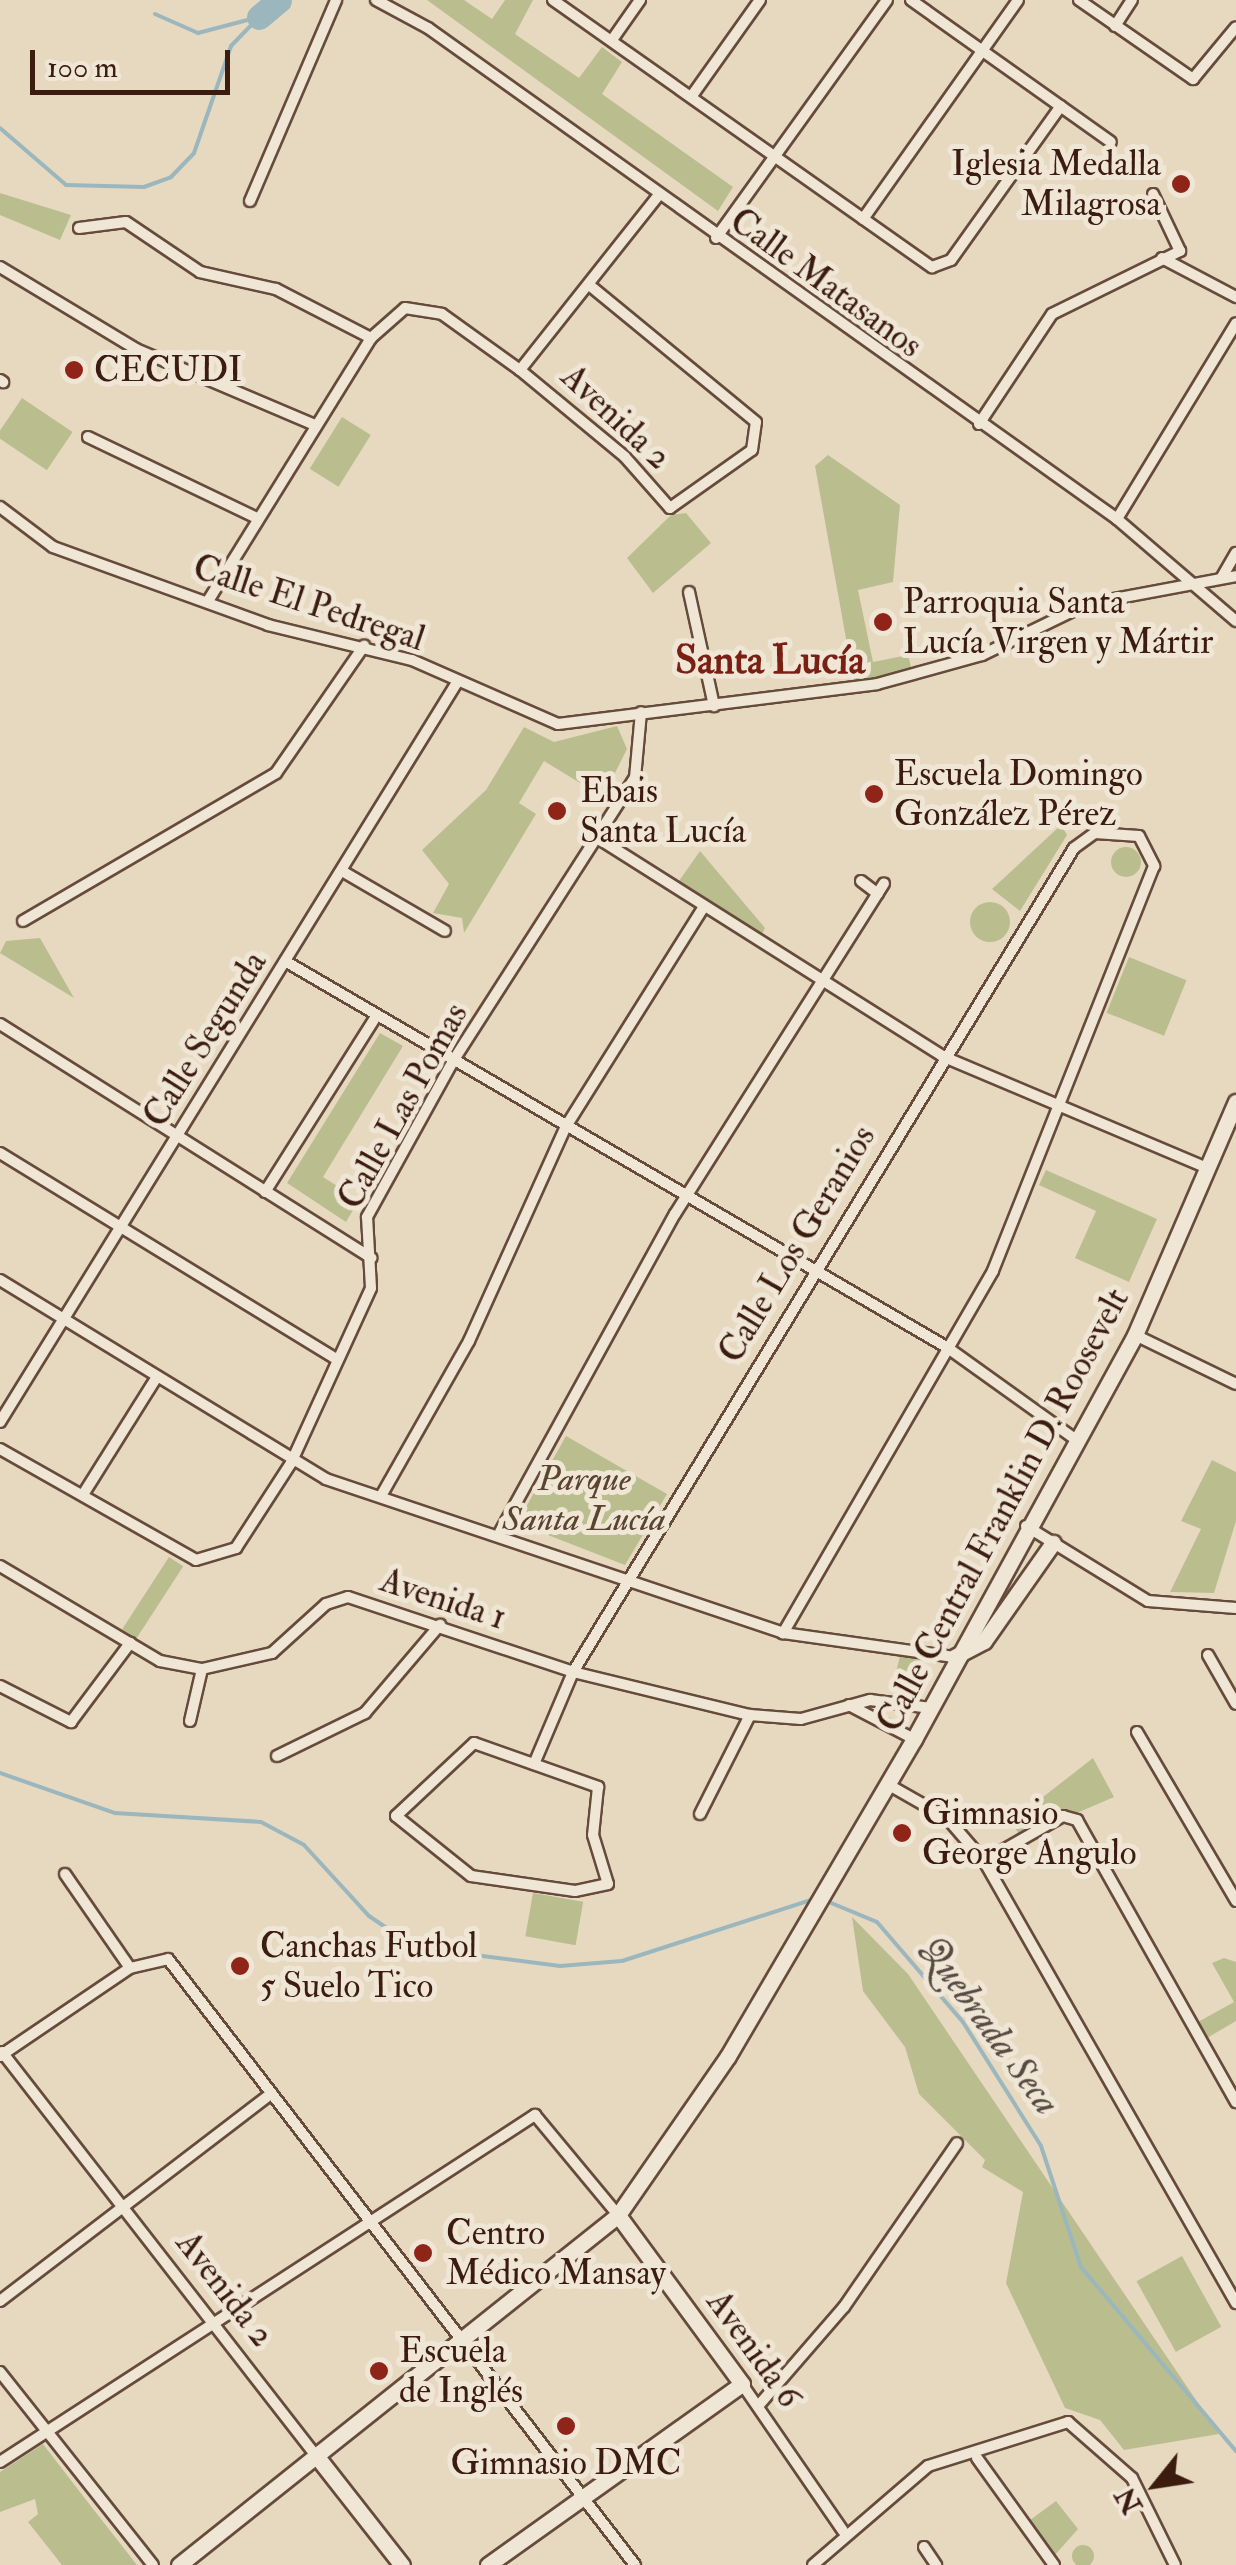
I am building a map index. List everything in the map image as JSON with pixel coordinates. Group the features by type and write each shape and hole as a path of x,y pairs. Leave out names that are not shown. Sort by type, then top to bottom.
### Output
{"main road":[{"name":"Calle Central Franklin D. Roosevelt","path":"178,2565 318,2458 618,2215 802,1936 914,1740 954,1657 1135,1335 1236,1102"},
{"path":"954,1657 984,1641 1052,1542"},
{"name":"Avenida 6","path":"618,2215 742,2384"},
{"path":"488,2565 742,2384"},
{"name":"Avenida 2","path":"318,2458 402,2565"}],"street":[{"path":"250,201 336,0"},
{"name":"Calle Matasanos","path":"376,0 428,28 716,238 1117,518 1236,621"},
{"path":"553,0 926,264 944,266 1061,106"},
{"path":"612,40 640,0"},
{"path":"691,96 760,0"},
{"path":"716,238 887,0"},
{"path":"912,0 1111,142"},
{"path":"862,219 1018,0"},
{"path":"1079,0 1192,79 1236,28"},
{"path":"1115,26 1132,0"},
{"path":"979,424 1052,314 1180,250 1153,194"},
{"path":"520,370 658,196"},
{"path":"79,228 126,222 200,272 276,289 372,338 255,517 208,601"},
{"path":"1162,258 1236,297"},
{"path":"0,267 136,349 315,425"},
{"name":"Avenida 2","path":"372,338 405,308 442,314 520,370 625,457 670,508 752,450 756,422 589,285"},
{"path":"1117,518 1236,324"},
{"path":"88,437 255,517"},
{"name":"Calle El Pedregal","path":"0,507 53,547 208,601 364,646 558,724 641,712 788,702 931,671 1087,604 1190,581 1236,576"},
{"path":"1222,577 1236,554"},
{"path":"688,592 714,706"},
{"path":"23,921 276,772 364,646"},
{"name":"Calle Segunda","path":"0,1422 456,684"},
{"name":"Calle Las Pomas","path":"84,1493 196,1560 230,1554 291,1462 334,1358 372,1288 374,1259 367,1217 453,1061 635,778 641,712"},
{"name":"Calle Los Geranios","path":"534,1764 574,1672 810,1271 1074,848 1095,833 1139,836 1154,857 1059,1109"},
{"path":"596,838 942,1056 1059,1109 1208,1168"},
{"path":"342,870 445,930"},
{"path":"500,1532 687,1201 881,889 861,881"},
{"path":"381,1496 469,1341 565,1128 704,906"},
{"path":"285,961 687,1201 948,1348 1075,1439"},
{"path":"265,1192 377,1015"},
{"path":"0,1024 374,1259"},
{"path":"783,1633 993,1271 1059,1109"},
{"path":"0,1152 334,1358"},
{"path":"0,1280 291,1462 783,1633 954,1657"},
{"path":"1135,1335 1236,1384"},
{"path":"0,1449 84,1493 156,1378"},
{"path":"1026,1526 1148,1601 1236,1608"},
{"path":"0,1566 130,1643 202,1669 190,1721"},
{"name":"Avenida 1","path":"202,1669 272,1653 342,1596 440,1624 574,1672 750,1715 802,1719 849,1705 930,1708"},
{"path":"277,1756 365,1714 440,1624"},
{"path":"0,1686 64,1722 78,1720 130,1643"},
{"path":"1208,1655 1236,1704"},
{"path":"849,1705 914,1740"},
{"path":"700,1814 750,1715"},
{"path":"1137,1732 1236,1901"},
{"path":"474,1743 534,1764 598,1787 594,1835 608,1884 575,1891 471,1876 396,1816 474,1743"},
{"path":"889,1784 947,1818 984,1861 1236,2303"},
{"path":"984,1861 1070,1816 1236,2102"},
{"path":"66,1874 130,1968"},
{"path":"1,2053 130,1968 158,1955 272,2093 635,2565"},
{"name":"Avenida 2","path":"1,2053 318,2458"},
{"path":"0,2301 272,2093"},
{"name":"Avenida 6","path":"374,2224 535,2115 618,2215"},
{"path":"759,2405 844,2308 957,2143"},
{"path":"0,2462 374,2224"},
{"path":"1224,2283 1236,2276"},
{"path":"0,2372 153,2565"},
{"name":"Avenida 6","path":"742,2384 843,2530"},
{"path":"812,2565 843,2530 928,2466 977,2458 1068,2422 1132,2478 1175,2565"},
{"path":"977,2458 1053,2563"},
{"path":"924,2547 936,2565"}],"green space":[{"path":"427,0 464,0 492,19 505,0 533,0 515,34 579,78 602,47 622,62 602,94 733,187 718,211"},
{"path":"0,193 71,215 60,240 0,215"},
{"path":"22,398 73,432 47,470 0,439 0,431"},
{"path":"342,417 371,435 339,487 310,469"},
{"path":"828,455 900,505 893,582 858,590 873,662 908,655 912,671 854,683 815,466"},
{"path":"686,513 711,543 653,593 627,558 671,515"},
{"path":"617,726 627,749 603,797 544,761 519,803 536,814 464,933 462,918 433,913 449,884 422,850 486,790 524,727 554,742"},
{"path":"1061,825 1067,835 1020,911 992,889"},
{"path":"1126,847 1136,852 1141,862 1136,872 1126,877 1116,872 1111,862 1116,852"},
{"path":"700,851 765,928 762,934 679,881"},
{"path":"990,902 1004,908 1010,922 1004,936 990,942 976,936 970,922 976,908"},
{"path":"40,938 74,998 0,953 6,941"},
{"path":"1129,957 1186,980 1164,1036 1107,1013"},
{"path":"380,1033 403,1046 323,1177 359,1200 346,1222 287,1183"},
{"path":"1046,1170 1157,1219 1129,1282 1075,1258 1096,1211 1039,1185"},
{"name":"Parque Santa Lucía","path":"566,1436 667,1494 625,1565 517,1523"},
{"path":"1212,1460 1236,1472 1236,1521 1214,1593 1170,1592 1201,1529 1181,1521"},
{"path":"169,1557 183,1566 136,1638 122,1629"},
{"path":"900,1656 925,1658 913,1685 892,1689"},
{"path":"1093,1758 1114,1797 1021,1837 1011,1822"},
{"path":"533,1893 583,1902 576,1945 525,1936"},
{"path":"852,1917 908,1974 1219,2434 1124,2450 1100,2420 1065,2408 1006,2283 1023,2192 982,2167 985,2160 919,2094 905,2047 863,1991"},
{"path":"1224,1958 1236,1962 1236,2021 1207,2038 1198,2022 1234,2002 1212,1963"},
{"path":"1182,2256 1221,2327 1176,2352 1137,2281"},
{"path":"43,2444 137,2565 62,2565 28,2522 38,2514 35,2499 0,2512 0,2472"},
{"path":"1056,2501 1078,2529 1055,2555 1030,2520"},
{"path":"1083,2545 1091,2548 1091,2564 1083,2567 1075,2564 1072,2556 1075,2548"}],"waterway":[{"path":"259,17 279,0"},
{"path":"155,14 198,33 255,18"},
{"path":"0,128 66,185 144,187 171,177 194,153 231,46 259,17"},
{"name":"Quebrada Seca","path":"0,1773 115,1813 261,1822 304,1845 369,1916 403,1939 451,1952 560,1966 622,1961 814,1899"},
{"name":"Quebrada Seca","path":"824,1900 877,1922 963,2022 1041,2146 1081,2267 1236,2451"}],"place":[{"name":"Iglesia Medalla Milagrosa","path":"1181,184"},
{"name":"CECUDI","path":"74,370"},
{"name":"Parroquia Santa Lucía Virgen y Mártir","path":"883,622"},
{"name":"Escuela Domingo González Pérez","path":"874,794"},
{"name":"Ebais Santa Lucía","path":"557,811"},
{"name":"Gimnasio George Angulo","path":"902,1833"},
{"name":"Canchas Futbol 5 Suelo Tico","path":"240,1966"},
{"name":"Centro Médico Mansay","path":"423,2253"},
{"name":"Escuela de Inglés","path":"379,2371"},
{"name":"Gimnasio DMC","path":"566,2426"}],"district":[{"name":"Santa Lucía","path":"770,661"}]}
